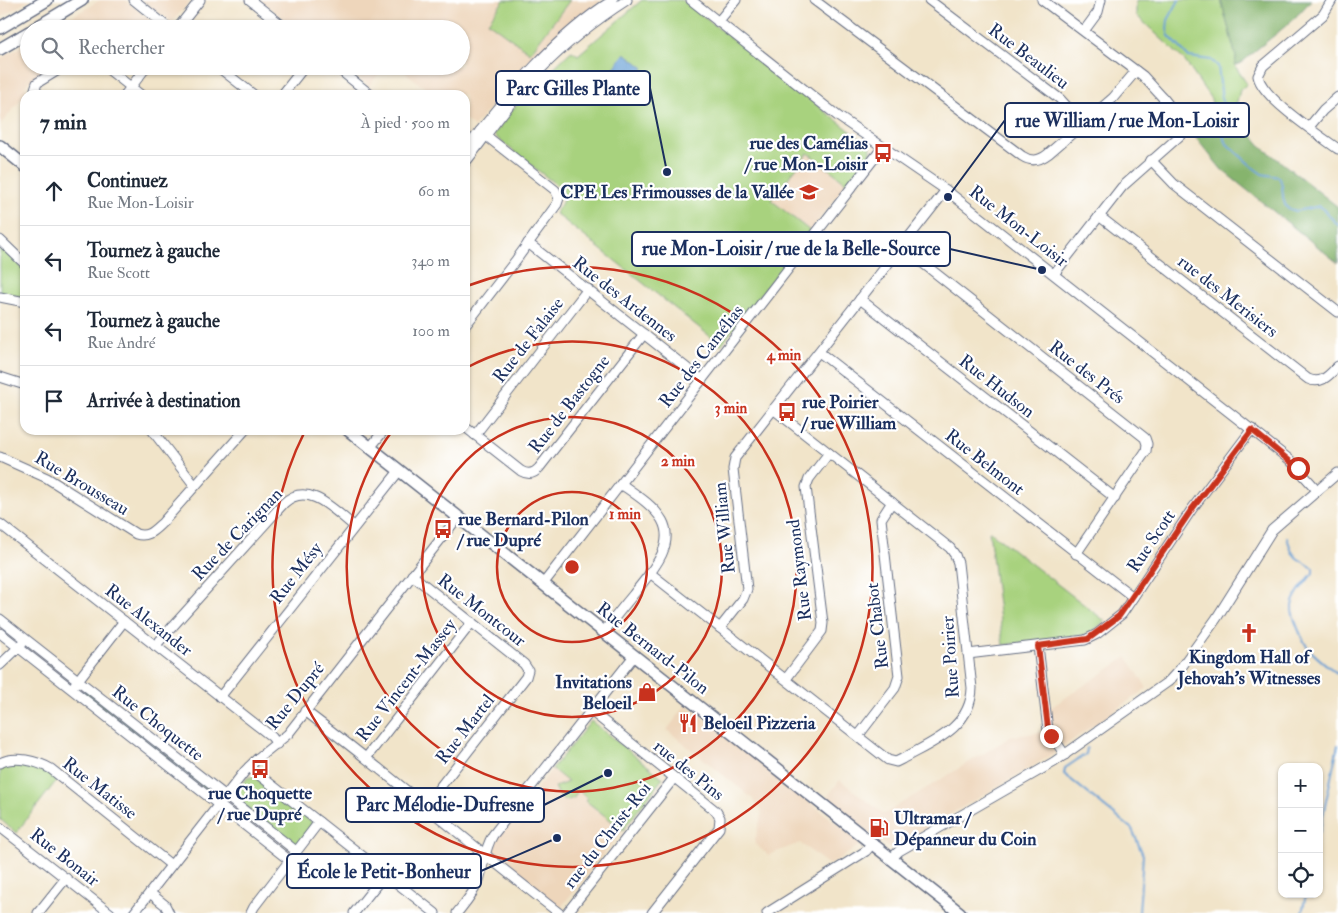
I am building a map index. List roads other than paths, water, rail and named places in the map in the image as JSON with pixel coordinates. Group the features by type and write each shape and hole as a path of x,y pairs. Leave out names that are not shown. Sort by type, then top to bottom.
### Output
{"main road":[{"path":"0,28 47,0"},
{"path":"49,20 82,0"},
{"path":"0,49 20,37"},
{"path":"0,146 20,162"},
{"name":"Rue Bernard-Pilon","path":"354,435 960,913"}],"street":[{"path":"134,0 159,20"},
{"path":"184,20 200,0"},
{"path":"250,0 276,20"},
{"path":"470,145 483,133 524,82 609,6 627,0"},
{"name":"Rue Mon-Loisir","path":"691,0 839,117 946,190 1054,274 1296,466 1317,490"},
{"path":"718,22 736,0"},
{"name":"Rue Beaulieu","path":"929,0 1060,100 1083,124"},
{"path":"1042,0 1136,71 1156,89 1185,125 1183,133 1122,187 1054,274"},
{"path":"1084,31 1098,12 1101,0"},
{"path":"1332,0 1323,15 1263,66 1258,76 1260,82 1277,103 1338,149"},
{"path":"820,2 1026,159 1036,160 1044,157 1119,92 1136,71"},
{"path":"37,90 37,83 50,75"},
{"path":"113,75 127,90"},
{"path":"129,90 140,75"},
{"path":"229,75 248,90"},
{"path":"286,90 298,75"},
{"path":"346,75 365,90"},
{"path":"1310,127 1323,110 1338,97"},
{"path":"470,155 483,133"},
{"path":"470,319 558,202 559,195 556,190 483,133"},
{"name":"Rue des Camélias","path":"543,584 884,147"},
{"path":"1151,160 1174,184 1338,312"},
{"name":"Rue William","path":"720,628 744,597 747,589 733,463 736,456 946,190"},
{"name":"rue des Merisiers","path":"1099,216 1308,379 1322,380 1338,366"},
{"path":"0,240 20,259"},
{"name":"Rue des Ardennes","path":"528,243 702,380"},
{"name":"Rue des Prés","path":"901,246 1143,436 1147,444 1146,451 1076,554"},
{"name":"Rue de Falaise","path":"475,435 588,290"},
{"path":"0,297 20,301"},
{"name":"Rue Hudson","path":"860,300 1115,498"},
{"name":"Rue de Bastogne","path":"470,431 521,471 529,474 534,472 644,334"},
{"name":"Rue Belmont","path":"819,352 1133,597"},
{"path":"0,378 20,384"},
{"name":"Rue Poirier","path":"650,573 888,760 896,762 902,759 954,728 965,716 972,697 958,563 955,555 950,548 773,409"},
{"name":"Rue Scott","path":"968,654 1090,638 1117,619 1207,488 1252,430"},
{"path":"156,435 195,486 240,435"},
{"path":"370,448 380,435"},
{"name":"Rue Raymond","path":"786,679 820,635 822,628 806,487 809,479 829,453"},
{"name":"Rue Brousseau","path":"0,457 46,478 136,534 148,535 195,486"},
{"name":"Rue Mésy","path":"220,697 399,471"},
{"path":"892,858 899,851 1065,754 1175,675 1216,619 1269,534 1280,522 1338,473"},
{"path":"604,632 650,573 659,559 665,543 664,525 655,511 621,484"},
{"name":"Rue de Carignan","path":"156,646 291,497 303,494 315,497 354,526"},
{"name":"Rue Chabot","path":"858,736 895,688 899,676 881,519 892,502"},
{"name":"Rue Dupré","path":"134,913 249,767 262,754 288,734 458,517"},
{"name":"Rue Alexander","path":"0,524 272,737 277,744"},
{"name":"Rue Montcour","path":"412,575 524,664 528,672"},
{"name":"Rue Choquette","path":"0,619 296,851"},
{"path":"71,689 124,621"},
{"name":"Rue Vincent-Massey","path":"366,758 472,622"},
{"name":"Rue Choquette","path":"0,633 289,860"},
{"path":"0,666 26,640"},
{"path":"1038,646 1048,730 1065,754"},
{"path":"457,913 478,882 492,835 634,656"},
{"name":"Rue Martel","path":"426,805 528,672"},
{"path":"305,711 426,805 558,913"},
{"name":"rue des Pins","path":"591,711 717,812 720,818 720,824 716,831 652,913"},
{"name":"Rue Matisse","path":"0,763 11,759 23,760 51,769 171,865"},
{"path":"249,767 435,913"},
{"name":"rue du Christ-Roi","path":"567,913 674,778"},
{"path":"251,913 319,822"},
{"name":"Rue Bonair","path":"0,827 110,913"},
{"path":"767,913 866,852 873,843"},
{"path":"354,913 385,874"},
{"path":"38,913 66,878"},
{"path":"150,893 165,906 169,913"}],"water":[{"path":"625,53 644,68 638,76 629,69 620,79 611,72"}],"waterway":[{"path":"1179,0 1168,20 1167,29 1169,36 1189,57 1211,60 1218,66 1223,108 1220,122 1227,144 1262,174 1279,177 1287,208 1296,211 1320,206 1338,225"},
{"path":"1287,538 1292,552 1297,558 1313,568 1313,573 1293,602 1292,610 1295,622 1309,649 1338,674"},
{"path":"1323,815 1338,745"},
{"path":"1087,748 1086,754 1065,768 1064,774 1132,829 1143,855 1139,913"},
{"path":"1302,913 1305,898"}],"place":[{"name":"rue des Camélias / rue Mon-Loisir","path":"883,153"},
{"name":"Parc Gilles Plante","path":"667,172"},
{"name":"CPE Les Frimousses de la Vallée","path":"809,192"},
{"name":"rue William / rue Mon-Loisir","path":"948,197"},
{"name":"rue Mon-Loisir / rue de la Belle-Source","path":"1042,270"},
{"name":"rue Poirier / rue William","path":"787,412"},
{"name":"rue Bernard-Pilon / rue Dupré","path":"443,529"},
{"name":"Kingdom Hall of Jehovah's Witnesses","path":"1249,633"},
{"name":"Invitations Beloeil","path":"647,692"},
{"name":"Beloeil Pizzeria","path":"688,723"},
{"name":"rue Choquette / rue Dupré","path":"260,769"},
{"name":"Parc Mélodie-Dufresne","path":"608,773"},
{"name":"Ultramar / Dépanneur du Coin","path":"879,828"},
{"name":"École le Petit-Bonheur","path":"557,838"}]}
